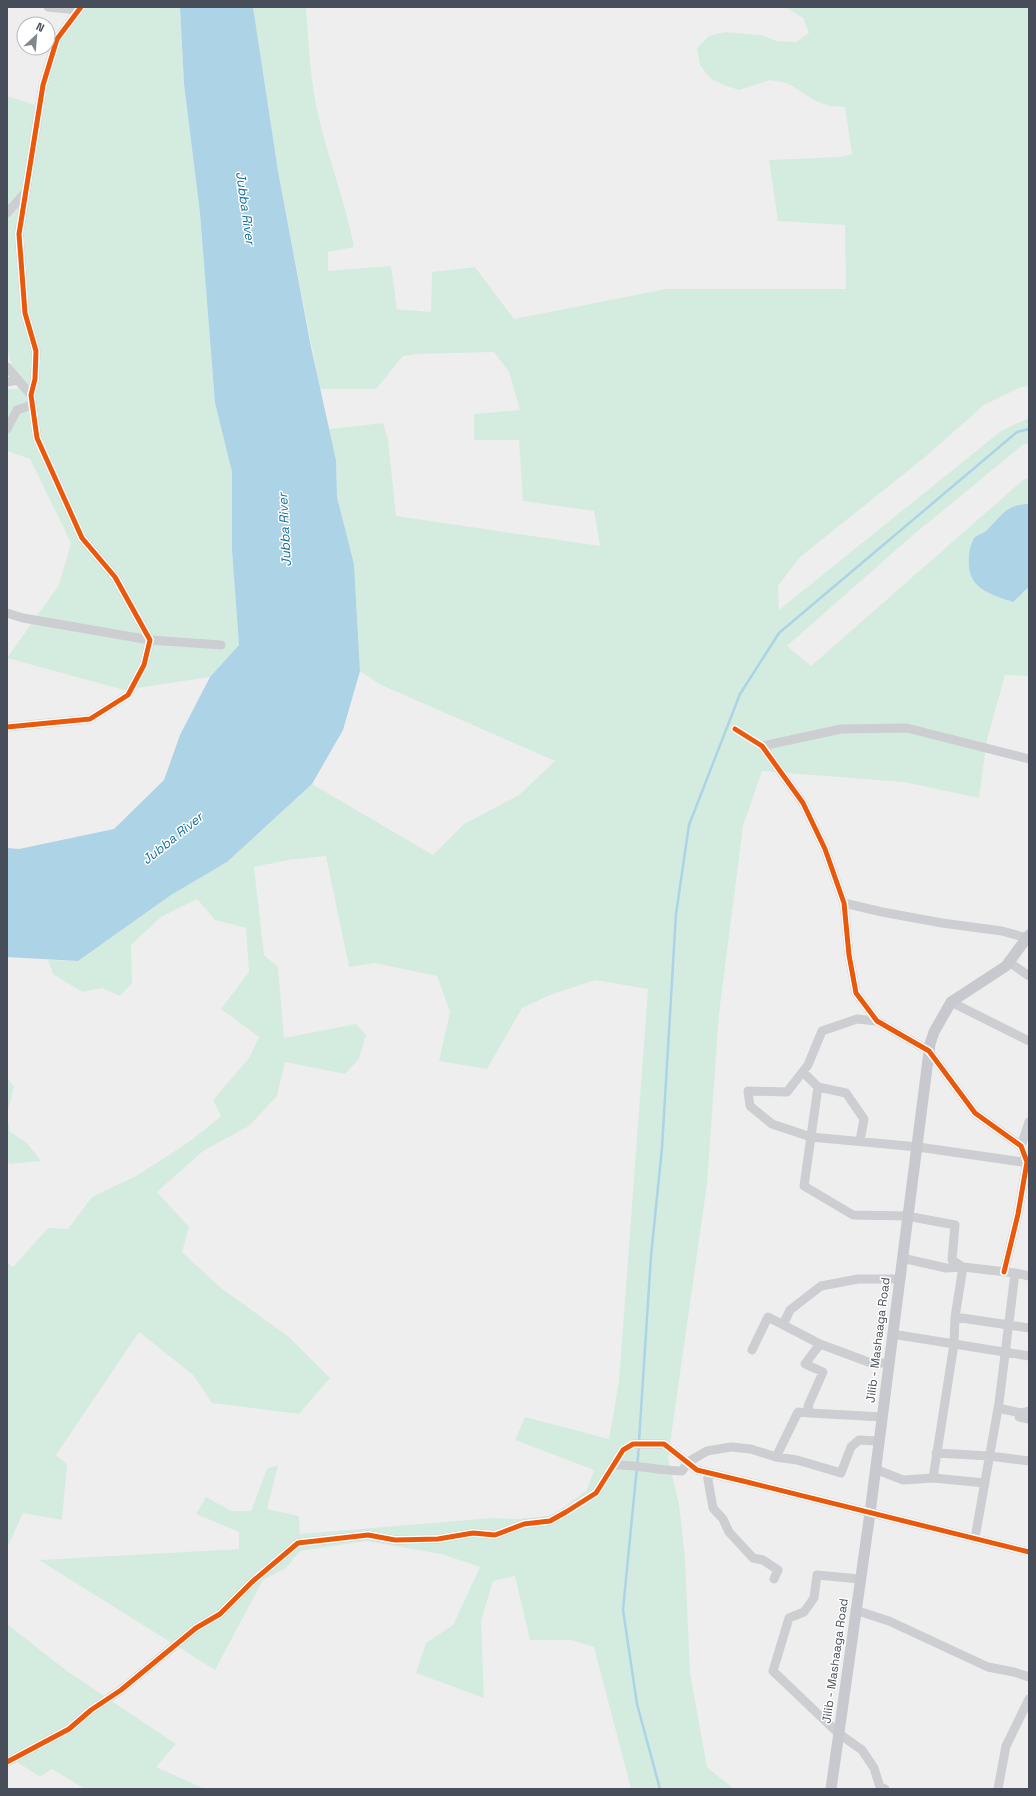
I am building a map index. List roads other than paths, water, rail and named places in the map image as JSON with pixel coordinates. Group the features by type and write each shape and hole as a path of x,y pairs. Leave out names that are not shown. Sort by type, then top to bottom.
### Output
{"main road":[{"name":"Jilib - Mashaaga Road","path":"831,1789 855,1610 870,1513 907,1216 918,1147 929,1051 934,1032 952,1002 1006,966 1028,936"}],"street":[{"path":"48,7 80,8"},
{"path":"7,727 90,719 128,695 144,665 150,640 115,577 82,538 37,438 32,405 31,395 35,379 36,351 25,313 18,234 43,85 57,39 80,8"},
{"path":"7,213 25,193"},
{"path":"7,366 31,395"},
{"path":"7,382 18,380"},
{"path":"7,430 18,410 32,405"},
{"path":"7,613 24,618 150,640 221,645"},
{"path":"762,746 841,729 908,728 1029,759"},
{"path":"735,729 762,746 803,803 825,849 844,902 849,955 856,993 877,1021 929,1051 975,1113 1021,1146 1028,1163 1018,1214 1004,1272"},
{"path":"844,902 882,912 1028,936"},
{"path":"1010,962 1029,976"},
{"path":"952,1002 1029,1041"},
{"path":"877,1021 858,1019 822,1031 808,1065 787,1092 748,1091 750,1106 772,1124 811,1137 918,1147 1028,1163"},
{"path":"802,1072 818,1087 846,1093 864,1119 860,1141"},
{"path":"818,1087 804,1186 853,1215 907,1216 956,1224 952,1260 964,1267"},
{"path":"1021,1146 1029,1122"},
{"path":"902,1258 946,1268 964,1267 1029,1276"},
{"path":"933,1478 954,1344 955,1317 964,1267"},
{"path":"975,1538 981,1499 986,1483 998,1408 1015,1273"},
{"path":"783,1325 790,1310 820,1286 858,1279 899,1279"},
{"path":"752,1350 768,1317 820,1344 871,1363 888,1363"},
{"path":"955,1317 1029,1328"},
{"path":"892,1334 1029,1356"},
{"path":"810,1413 808,1406 823,1372 805,1364 820,1344"},
{"path":"998,1408 1025,1412"},
{"path":"776,1457 798,1412 882,1417"},
{"path":"1025,1412 1019,1417 1029,1419"},
{"path":"614,1465 644,1466 660,1471 682,1471 688,1462 707,1451 731,1447 751,1449 776,1457 797,1460 841,1473 851,1447 859,1440 879,1441"},
{"path":"7,1762 69,1729 91,1710 121,1690 196,1628 220,1614 252,1582 298,1543 368,1535 395,1540 438,1539 473,1533 495,1535 524,1524 550,1521 596,1493 623,1450 633,1444 664,1444 697,1470 707,1474 747,1482 1029,1552"},
{"path":"936,1453 990,1456 1029,1461"},
{"path":"875,1468 903,1480 933,1478 986,1483"},
{"path":"707,1474 713,1508 723,1519 729,1532 753,1558 763,1560 778,1570 774,1579"},
{"path":"860,1579 817,1575 814,1598 804,1612 789,1618 773,1671 838,1733 862,1750 874,1768 880,1787 885,1789"},
{"path":"855,1610 889,1621 988,1668 1014,1672 1029,1677"},
{"path":"998,1789 1006,1746 1028,1702"}],"water":[{"name":"Jubba River","path":"180,7 253,7 278,171 311,347 336,460 337,497 354,564 360,671 343,730 312,784 227,862 171,895 78,961 7,957 7,848 19,849 114,829 164,780 180,735 210,677 239,645 232,550 232,472 215,403 200,213 184,84"},
{"path":"1028,504 1029,587 1013,602 988,592 975,583 969,568 969,552 975,537 987,530 1001,515 1014,506"}],"waterway":[{"path":"639,1441 651,1256 662,1148 676,914 689,825 740,694 779,633 1017,432 1029,429"},
{"path":"639,1446 623,1610 637,1704 660,1789"}]}
